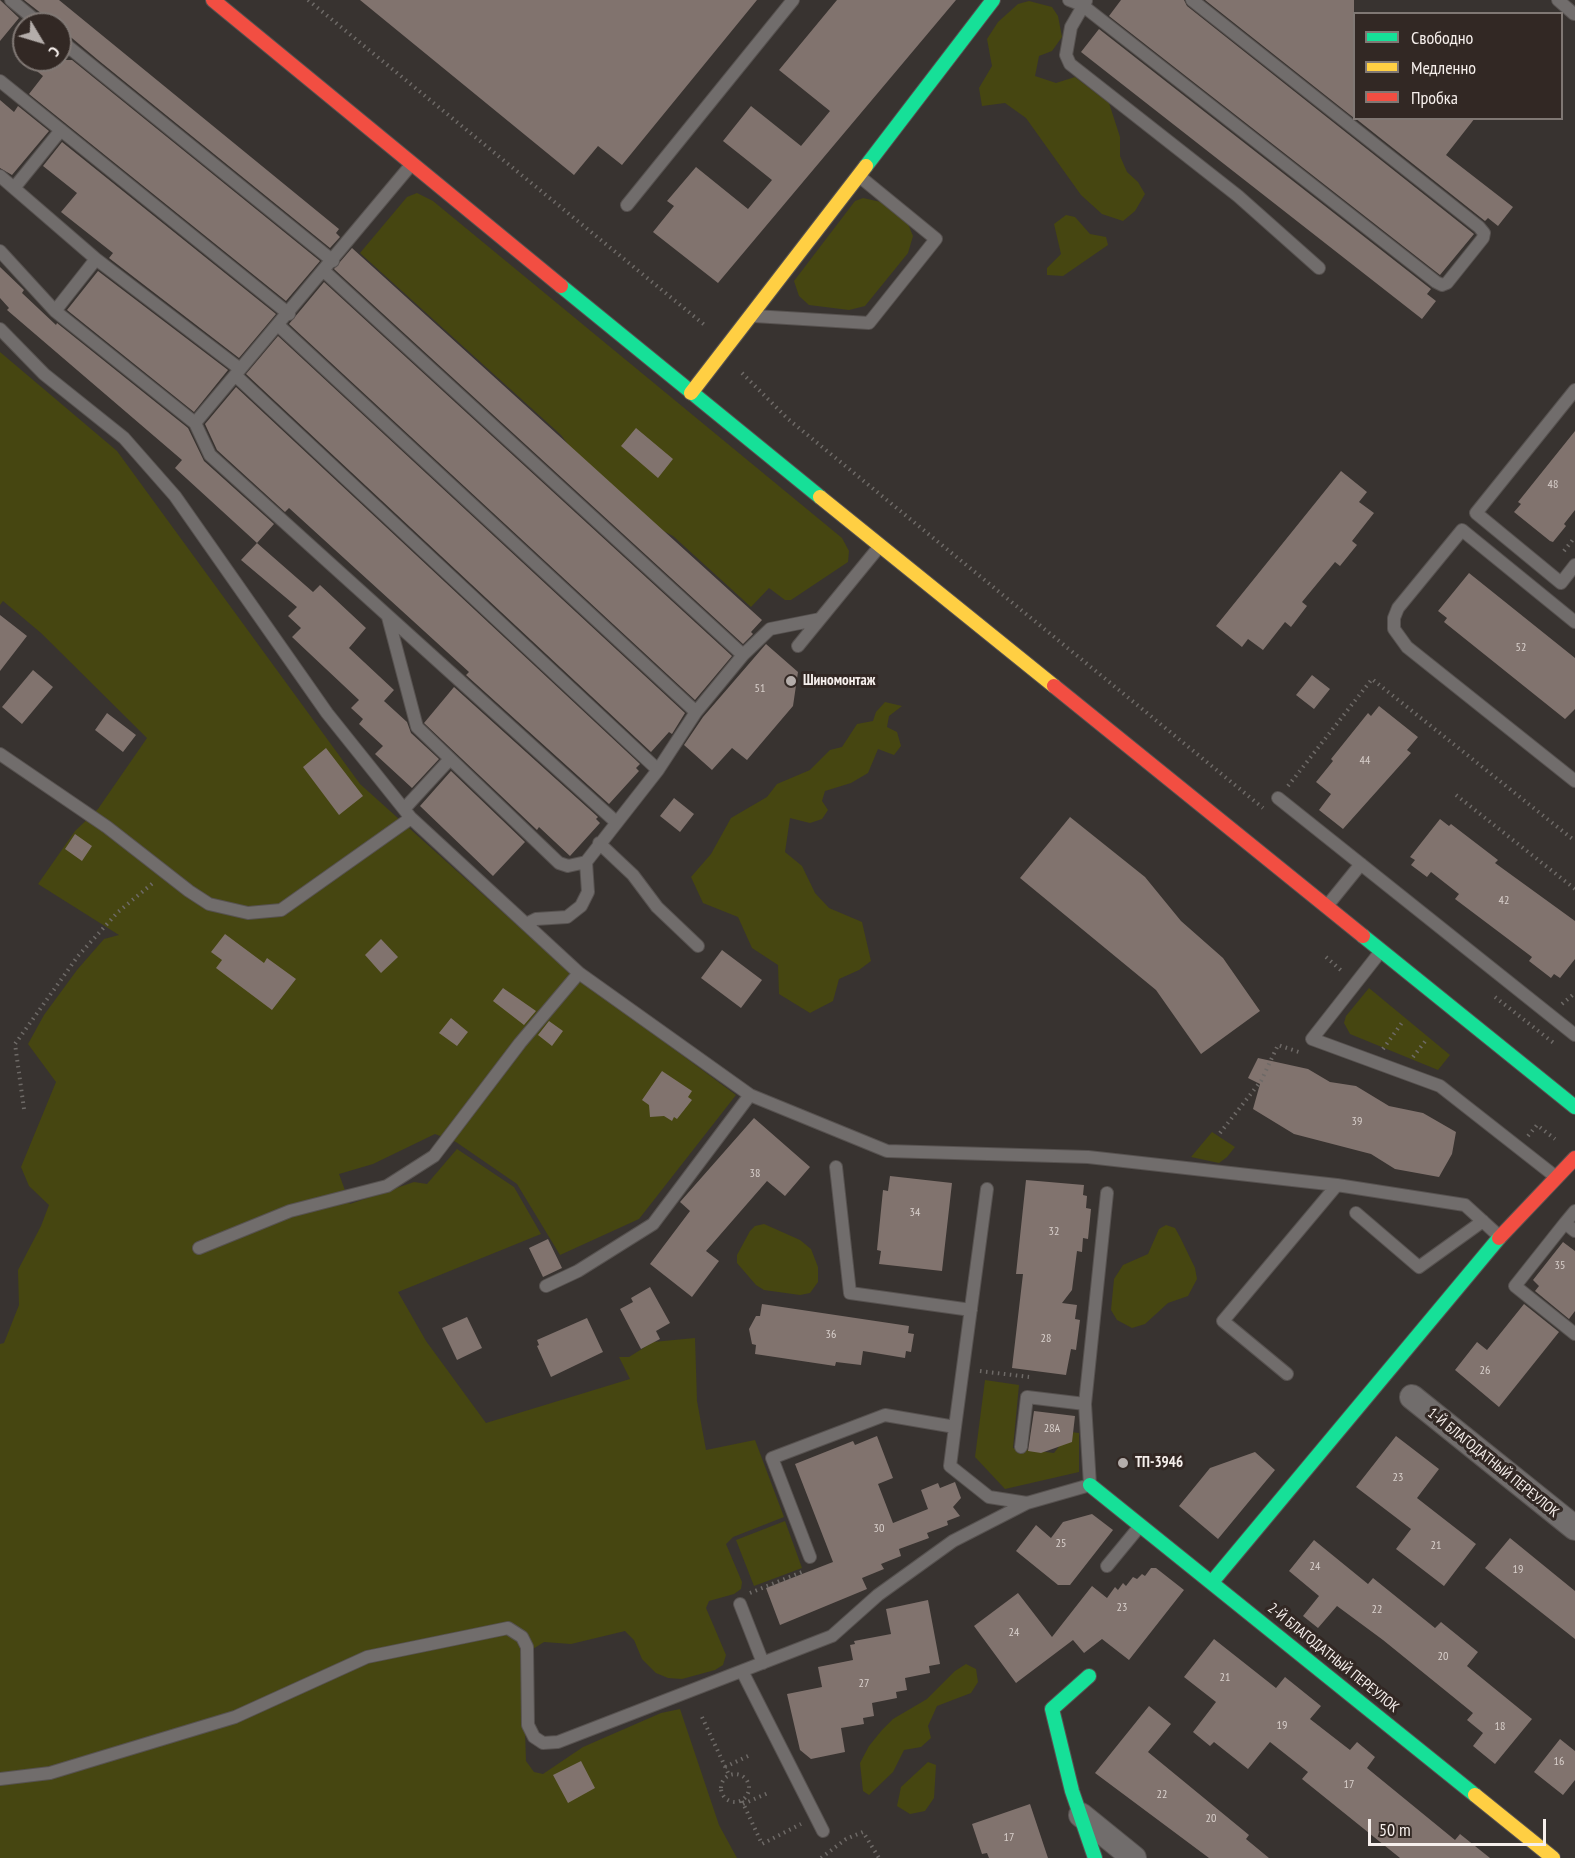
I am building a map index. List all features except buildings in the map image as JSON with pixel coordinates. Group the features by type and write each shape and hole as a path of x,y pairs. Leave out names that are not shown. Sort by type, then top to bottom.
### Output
{"street":[{"path":"213,0 691,393 1575,1107"},
{"path":"691,393 993,0"},
{"path":"1212,1582 1500,1237 1575,1158"},
{"name":"1-Й БЛАГОДАТНЫЙ ПЕРЕУЛОК","path":"1412,1397 1575,1528"},
{"name":"2-Й БЛАГОДАТНЫЙ ПЕРЕУЛОК","path":"1090,1485 1553,1858"},
{"path":"1089,1676 1052,1709 1072,1791 1095,1858"},
{"path":"1080,1815 1134,1858"}],"lane":[{"path":"11,0 26,12"},
{"path":"627,205 794,0"},
{"path":"1069,0 1084,2 1436,282 1442,285 1447,283 1483,238 1484,233 1479,227 1192,0"},
{"path":"1558,0 1574,14"},
{"path":"1084,2 1071,27 1066,55 1070,64 1238,196 1319,268"},
{"path":"72,50 333,261"},
{"path":"0,81 288,314"},
{"path":"14,188 61,130"},
{"path":"195,423 279,326 412,164"},
{"path":"0,176 96,259 238,372 658,770"},
{"path":"750,316 869,323 936,239 858,176"},
{"path":"0,251 55,311 195,423 210,455 616,822"},
{"path":"55,311 96,259"},
{"path":"324,272 743,655"},
{"path":"279,326 696,712"},
{"path":"0,328 44,375 124,438 175,496 327,713 408,813 579,973 750,1095 887,1151 1088,1157 1337,1185 1465,1205 1500,1237"},
{"path":"1575,390 1476,513 1561,583 1575,565"},
{"path":"1575,622 1462,530 1398,608 1394,618 1394,629 1407,647 1575,781"},
{"path":"798,646 880,546"},
{"path":"388,616 417,728 559,862 568,866 586,862"},
{"path":"526,924 536,919 567,917 581,906 588,892 586,862 658,770 696,712 743,655 770,629 820,620"},
{"path":"0,754 107,827 209,904 248,913 281,910 408,813 450,759"},
{"path":"1281,794 1361,864 1575,1035"},
{"path":"599,843 633,875 657,907 698,946"},
{"path":"1326,907 1361,864"},
{"path":"1381,951 1312,1039 1440,1086 1557,1178"},
{"path":"199,1248 290,1211 387,1186 434,1156 520,1043 579,973"},
{"path":"546,1286 578,1271 652,1224 750,1095"},
{"path":"836,1167 850,1293 971,1310"},
{"path":"1287,1374 1223,1321 1337,1185"},
{"path":"987,1190 950,1466 989,1497 1027,1503"},
{"path":"0,1779 50,1773 235,1717 367,1657 508,1628 522,1637 527,1647 528,1725 534,1737 543,1743 558,1742 832,1636 878,1595 953,1541 1027,1503 1090,1485 1085,1404 1107,1193"},
{"path":"1575,1211 1570,1227 1515,1286 1575,1334"},
{"path":"1356,1213 1419,1267 1483,1221"},
{"path":"1021,1447 1027,1397 1085,1404"},
{"path":"810,1557 772,1458 885,1415 955,1427"},
{"path":"1107,1566 1140,1525"},
{"path":"740,1604 763,1663"},
{"path":"742,1671 824,1831"}],"path":[{"path":"308,0 725,349 788,419 1267,811"},
{"path":"1558,554 1575,537"},
{"path":"1281,794 1372,679 1575,840"},
{"path":"1456,795 1575,889"},
{"path":"24,1109 15,1044 78,956 118,912 165,872"},
{"path":"1326,957 1356,982"},
{"path":"1556,1005 1564,1004 1575,993"},
{"path":"1381,1052 1404,1020"},
{"path":"1409,1062 1427,1039"},
{"path":"1220,1133 1261,1081 1278,1045 1300,1053"},
{"path":"1372,1049 1390,1056"},
{"path":"1519,1148 1537,1125 1558,1141"},
{"path":"963,1370 1030,1377"},
{"path":"740,1604 737,1598 814,1568 810,1557"},
{"path":"702,1717 729,1775"},
{"path":"725,1767 748,1756"},
{"path":"742,1802 749,1792 749,1783 739,1773 729,1775 722,1781 723,1795 730,1801 742,1802 768,1793"},
{"path":"742,1802 762,1844 802,1824"},
{"path":"821,1858 846,1839 863,1832 879,1858"}],"shaded area":[{"path":"1029,1 1052,7 1058,16 1062,37 1052,51 1039,56 1035,76 1056,83 1075,77 1109,103 1120,137 1120,156 1127,172 1138,182 1145,194 1135,211 1123,221 1102,214 1081,195 1026,118 1005,103 982,106 979,88 992,66 987,39 998,22 1018,4"},
{"path":"417,193 433,201 842,538 849,551 848,562 791,600 785,600 769,588 751,607 673,536 650,524 581,462 561,435 360,253 407,197"},
{"path":"863,198 881,202 908,224 913,236 908,253 865,306 849,310 809,305 799,296 794,281 855,201"},
{"path":"1066,215 1075,217 1090,234 1106,237 1108,245 1063,276 1047,275 1047,268 1061,254 1054,224"},
{"path":"0,352 117,451 360,784 567,970 736,1095 639,1219 560,1255 517,1184 456,1142 435,1134 373,1164 339,1174 350,1204 414,1182 427,1184 457,1149 514,1187 541,1234 398,1292 426,1341 486,1423 630,1379 619,1357 629,1357 653,1342 695,1338 697,1401 706,1450 755,1440 784,1517 733,1537 726,1544 742,1582 741,1589 734,1594 709,1601 706,1608 726,1655 723,1665 715,1670 682,1679 668,1678 656,1673 642,1659 634,1640 625,1631 571,1644 544,1642 533,1649 524,1700 526,1761 534,1772 543,1774 583,1747 661,1713 680,1709 719,1825 737,1858 0,1858 0,1344 4,1343 19,1305 18,1270 41,1226 49,1205 29,1186 21,1167 56,1082 28,1044 44,1015 77,970 104,939 119,935 38,884 75,831 98,809 147,738 41,633 3,601 0,605"},
{"path":"885,702 902,706 889,716 887,727 897,732 901,746 894,755 878,749 868,773 851,783 825,791 822,801 828,810 822,819 810,823 790,818 785,852 802,866 815,893 829,908 862,922 871,961 859,970 839,979 833,1001 810,1013 779,994 778,965 752,948 738,917 703,903 691,877 711,854 731,818 767,797 777,784 810,770 830,750 842,747 857,724 873,721 876,712"},
{"path":"1369,988 1450,1055 1438,1070 1350,1034 1344,1023 1346,1016"},
{"path":"1212,1132 1235,1147 1227,1157 1219,1163 1191,1157"},
{"path":"764,1224 800,1240 811,1249 818,1267 818,1282 810,1293 800,1295 764,1290 756,1285 737,1263 737,1255 750,1231 755,1226"},
{"path":"1166,1225 1175,1228 1195,1268 1197,1279 1188,1296 1168,1303 1145,1324 1132,1328 1117,1320 1111,1310 1114,1279 1123,1265 1148,1254 1159,1229"},
{"path":"985,1380 1019,1385 1013,1448 1054,1453 1070,1432 1079,1433 1079,1472 1005,1489 975,1457"},
{"path":"785,1521 802,1568 754,1586 736,1540"},
{"path":"966,1664 976,1669 978,1682 971,1693 937,1706 928,1726 931,1738 921,1747 904,1750 893,1772 869,1795 863,1791 860,1763 869,1746 893,1719 927,1699 955,1671"},
{"path":"928,1762 936,1765 934,1798 925,1811 910,1814 897,1806 901,1787"}],"traffic: fast":[{"path":"866,166 993,0"},
{"path":"561,286 820,497"},
{"path":"1363,936 1575,1107"},
{"path":"1212,1582 1499,1238"},
{"path":"1090,1485 1475,1795"},
{"path":"1089,1676 1052,1709 1072,1791 1095,1858"}],"traffic: slow":[{"path":"691,393 866,166"},
{"path":"820,497 1054,686"},
{"path":"1475,1795 1553,1858"}],"traffic: jam":[{"path":"213,0 561,286"},
{"path":"1054,686 1363,936"},
{"path":"1499,1238 1575,1158"}],"place":[{"name":"Шиномонтаж","path":"791,681"},
{"name":"ТП-3946","path":"1123,1463"}]}
